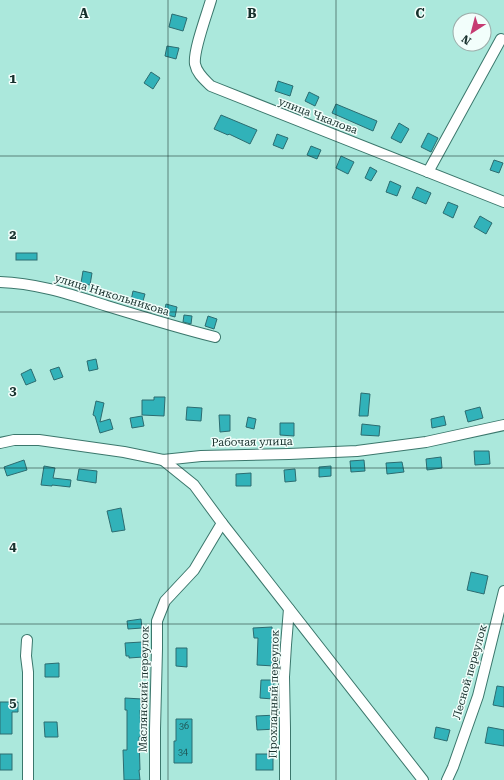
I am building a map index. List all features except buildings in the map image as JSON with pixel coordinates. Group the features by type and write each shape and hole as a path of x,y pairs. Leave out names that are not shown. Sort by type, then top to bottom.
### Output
{"street":[{"name":"улица Чкалова","path":"211,0 197,46 195,63 199,75 211,86 504,202"},
{"path":"428,172 501,39"},
{"name":"улица Никольникова","path":"0,282 13,282 50,289 215,337"},
{"name":"Рабочая улица","path":"0,443 14,440 39,440 124,452 163,460 201,456 357,451 426,442 504,425"},
{"path":"163,460 194,485 423,780"},
{"name":"Маслянский переулок","path":"155,780 157,621 165,600 194,570 222,523"},
{"name":"Лесной переулок","path":"447,780 478,696 504,591"},
{"name":"Прохладный переулок","path":"285,780 284,677 289,608"},
{"path":"27,640 28,780"}]}
